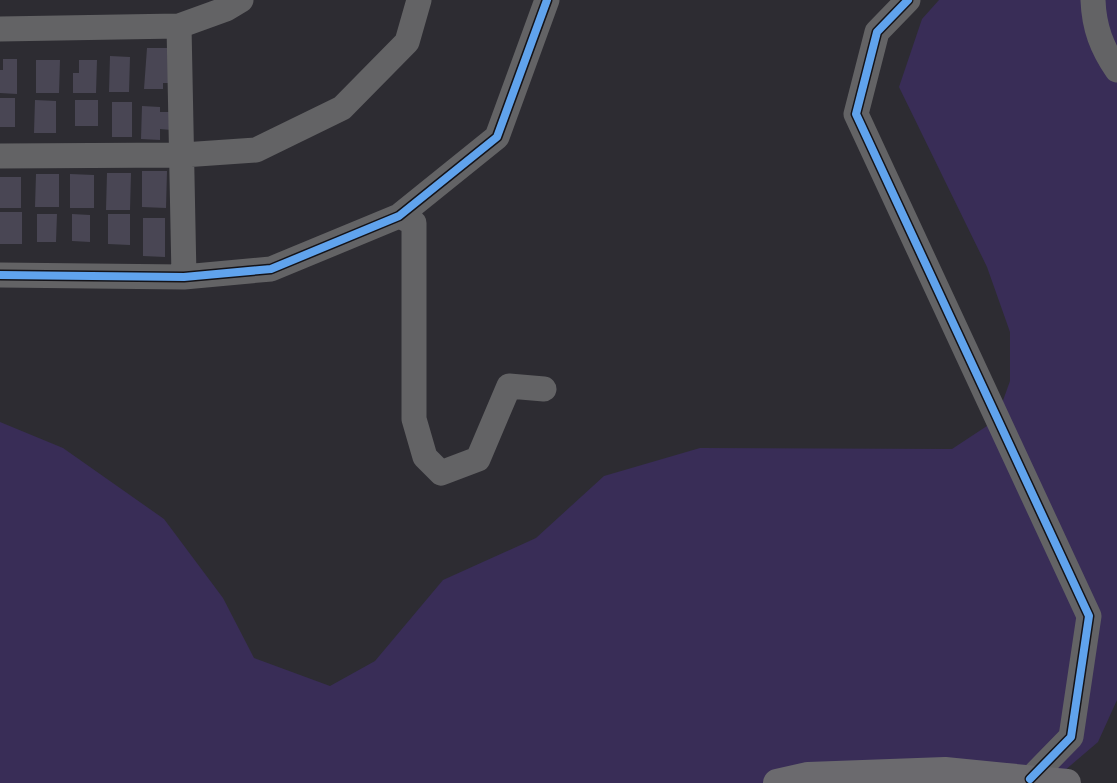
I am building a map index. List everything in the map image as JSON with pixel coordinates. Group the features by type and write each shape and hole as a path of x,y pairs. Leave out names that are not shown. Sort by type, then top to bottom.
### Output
{"highway":[{"path":"777,783 808,776 945,771 1067,783"}],"street":[{"path":"0,29 179,26 226,9 241,0"},
{"path":"0,156 183,155 256,150 342,108 407,42 419,0"},
{"path":"0,275 184,277 271,269 398,216 497,137 546,0"},
{"path":"908,0 877,32 856,114 1089,616 1071,737 1030,779"},
{"path":"1093,0 1098,38 1117,70"},
{"path":"179,26 184,277"},
{"path":"398,216 414,223 414,419 425,457 441,473 478,459 508,386 544,389"}],"shaded area":[{"path":"939,0 1117,0 1117,700 1098,742 1050,783 0,783 0,422 63,448 164,519 223,598 254,658 330,686 375,661 443,580 536,538 604,476 700,448 952,449 996,420 1010,381 1010,332 987,267 899,87 922,19"}],"building":[{"path":"147,48 169,48 168,83 163,83 163,89 144,89"},
{"path":"110,56 130,57 129,92 109,92"},
{"path":"3,59 17,59 17,94 0,93 0,70 3,70"},
{"path":"36,60 60,60 59,93 36,93"},
{"path":"79,60 97,60 96,93 73,93 73,73 79,73"},
{"path":"0,98 15,98 15,127 0,127"},
{"path":"35,100 56,101 56,133 34,133"},
{"path":"75,100 98,100 98,126 75,126"},
{"path":"112,102 132,102 132,137 112,137"},
{"path":"142,106 160,107 160,112 171,112 171,130 160,129 160,140 141,139"},
{"path":"142,171 167,171 166,208 142,207"},
{"path":"107,173 131,173 130,210 106,210"},
{"path":"36,174 59,174 59,207 35,207"},
{"path":"70,174 94,175 94,208 70,208"},
{"path":"0,177 21,177 21,208 0,208"},
{"path":"0,212 22,212 22,244 0,244"},
{"path":"37,214 57,214 56,242 37,242"},
{"path":"72,214 90,215 90,242 72,241"},
{"path":"108,214 130,214 130,245 108,244"},
{"path":"143,218 165,218 165,257 143,256"}],"cycle path":[{"path":"0,275 184,277 271,269 399,216 497,137 547,0"},
{"path":"908,0 877,32 856,114 1089,616 1071,737 1030,779"}]}
